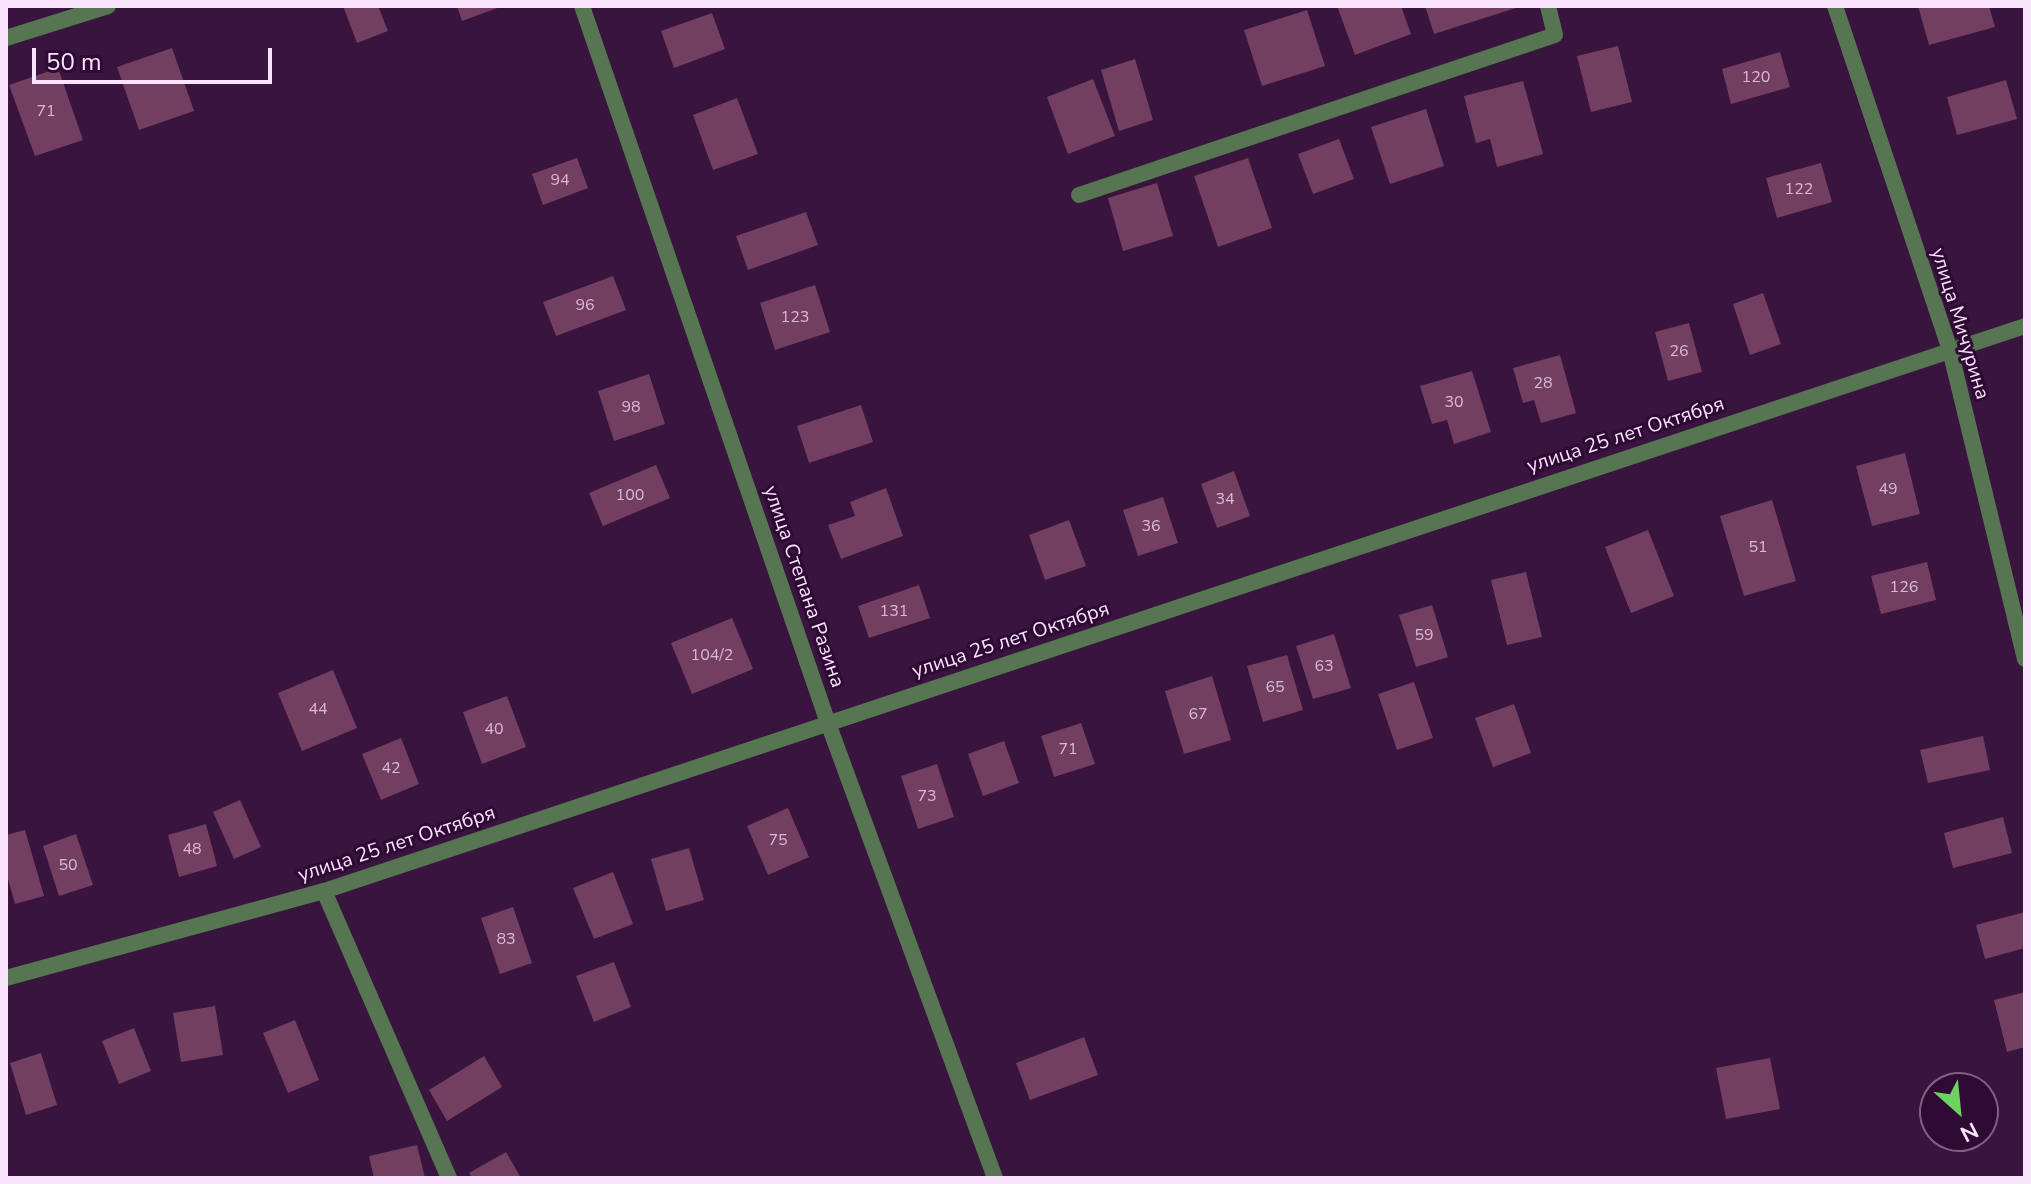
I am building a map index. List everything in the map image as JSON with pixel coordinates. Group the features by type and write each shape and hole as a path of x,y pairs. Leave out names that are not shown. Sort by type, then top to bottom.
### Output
{"street":[{"path":"6,38 108,6"},
{"name":"улица Степана Разина","path":"582,6 828,723 995,1178"},
{"path":"1079,195 1555,35 1548,6"},
{"name":"улица Мичурина","path":"1835,6 1950,350 2025,659"},
{"name":"улица 25 лет Октября","path":"6,978 324,891 2025,326"},
{"path":"324,891 449,1178"}],"building":[{"path":"343,6 378,6 388,31 357,43"},
{"path":"457,6 503,6 462,21"},
{"path":"1337,6 1401,6 1411,34 1355,55"},
{"path":"1425,6 1519,6 1519,7 1434,34"},
{"path":"1918,6 1989,6 1995,27 1929,45"},
{"path":"1307,10 1325,66 1262,86 1244,30"},
{"path":"712,13 725,49 674,68 661,31"},
{"path":"1618,46 1632,102 1591,112 1577,56"},
{"path":"172,48 194,111 139,130 117,67"},
{"path":"1780,52 1790,87 1731,104 1722,69"},
{"path":"1135,59 1153,120 1119,131 1101,70"},
{"path":"58,68 83,140 35,156 9,85"},
{"path":"1093,79 1115,136 1068,154 1047,97"},
{"path":"2006,80 2017,119 1957,135 1947,97"},
{"path":"1523,81 1543,154 1497,167 1490,139 1476,143 1464,96"},
{"path":"737,98 758,154 713,170 693,115"},
{"path":"1426,109 1444,166 1390,184 1371,127"},
{"path":"1339,139 1354,179 1313,194 1298,154"},
{"path":"577,158 588,188 543,205 532,174"},
{"path":"1248,158 1272,228 1218,247 1194,176"},
{"path":"1821,163 1832,202 1777,218 1766,178"},
{"path":"1157,183 1173,236 1123,251 1108,198"},
{"path":"806,212 818,245 748,270 736,236"},
{"path":"613,276 626,310 556,336 543,302"},
{"path":"815,285 830,332 775,350 760,303"},
{"path":"1763,293 1781,344 1750,355 1733,304"},
{"path":"1689,323 1702,372 1668,381 1655,332"},
{"path":"1560,355 1576,413 1541,423 1534,400 1523,403 1513,368"},
{"path":"1472,371 1491,432 1454,444 1447,420 1432,424 1420,386"},
{"path":"649,374 665,424 614,441 598,391"},
{"path":"861,405 873,442 809,463 797,426"},
{"path":"1905,453 1920,514 1872,526 1856,466"},
{"path":"656,465 670,498 603,526 589,493"},
{"path":"1234,471 1250,516 1217,528 1201,484"},
{"path":"886,488 903,536 841,559 828,525 855,516 850,502"},
{"path":"1163,497 1178,543 1138,556 1123,510"},
{"path":"1772,500 1796,581 1744,596 1720,516"},
{"path":"1069,520 1086,566 1045,580 1029,535"},
{"path":"1648,530 1674,596 1631,613 1605,547"},
{"path":"1927,562 1936,600 1881,614 1871,576"},
{"path":"1526,572 1542,637 1507,645 1491,580"},
{"path":"919,585 930,618 869,638 858,606"},
{"path":"1432,605 1448,657 1416,667 1399,615"},
{"path":"732,618 753,669 692,694 671,643"},
{"path":"1334,634 1351,688 1313,699 1296,646"},
{"path":"1287,655 1303,710 1263,722 1247,666"},
{"path":"333,670 357,728 302,751 278,693"},
{"path":"1212,676 1231,740 1184,754 1165,691"},
{"path":"1414,682 1433,738 1397,750 1378,694"},
{"path":"507,696 526,747 482,764 463,712"},
{"path":"1514,704 1531,753 1493,767 1475,718"},
{"path":"1081,723 1095,764 1054,777 1041,736"},
{"path":"1983,736 1990,770 1928,783 1920,750"},
{"path":"401,738 419,784 381,800 362,754"},
{"path":"1004,741 1019,783 983,796 968,754"},
{"path":"937,764 954,817 918,829 901,776"},
{"path":"240,800 261,847 234,859 213,812"},
{"path":"788,808 809,857 768,875 747,826"},
{"path":"2003,817 2012,853 1953,868 1944,833"},
{"path":"206,824 217,866 179,877 168,835"},
{"path":"25,830 44,896 15,904 6,872 6,835"},
{"path":"76,834 93,885 59,896 43,846"},
{"path":"689,848 704,900 666,911 651,859"},
{"path":"613,872 633,924 594,939 573,888"},
{"path":"513,907 532,963 500,974 481,918"},
{"path":"2025,912 2025,948 1985,959 1976,925"},
{"path":"614,962 631,1007 594,1022 576,976"},
{"path":"2025,992 2025,1047 2007,1052 1994,1000"},
{"path":"215,1006 223,1055 181,1062 173,1013"},
{"path":"295,1020 319,1080 288,1093 263,1033"},
{"path":"134,1028 151,1071 119,1084 102,1041"},
{"path":"1084,1037 1098,1075 1030,1100 1016,1063"},
{"path":"41,1053 57,1105 26,1115 10,1063"},
{"path":"484,1056 502,1087 447,1121 429,1090"},
{"path":"1770,1058 1780,1109 1726,1119 1716,1068"},
{"path":"417,1145 425,1178 374,1178 369,1156"},
{"path":"506,1152 521,1178 472,1178 469,1173"}]}
